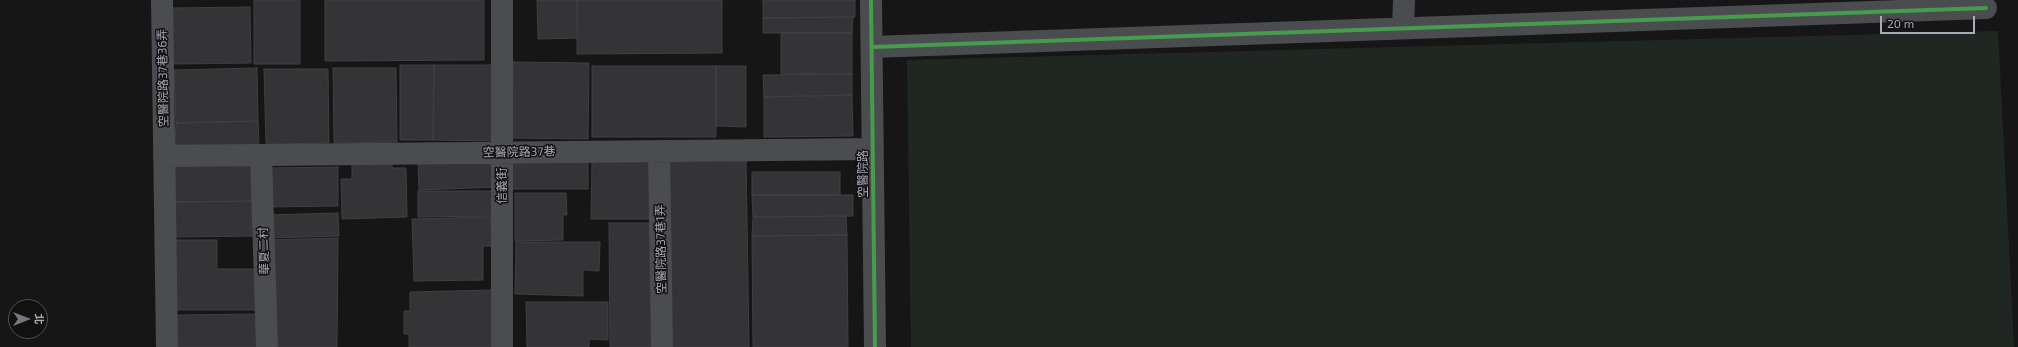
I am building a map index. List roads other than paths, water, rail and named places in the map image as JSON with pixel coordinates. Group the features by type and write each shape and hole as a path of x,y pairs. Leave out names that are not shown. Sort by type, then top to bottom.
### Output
{"street":[{"name":"空醫院路37巷36弄","path":"162,0 164,156"},
{"name":"信義街","path":"502,0 502,347"},
{"name":"空醫院路","path":"871,0 875,347"},
{"path":"1403,28 1404,0"},
{"path":"872,47 1986,8"},
{"name":"空醫院路37巷","path":"164,156 873,149"},
{"name":"空醫院路37巷1弄","path":"659,151 662,347"},
{"name":"華夏二村","path":"261,155 267,347"},
{"path":"164,156 167,347"}]}
